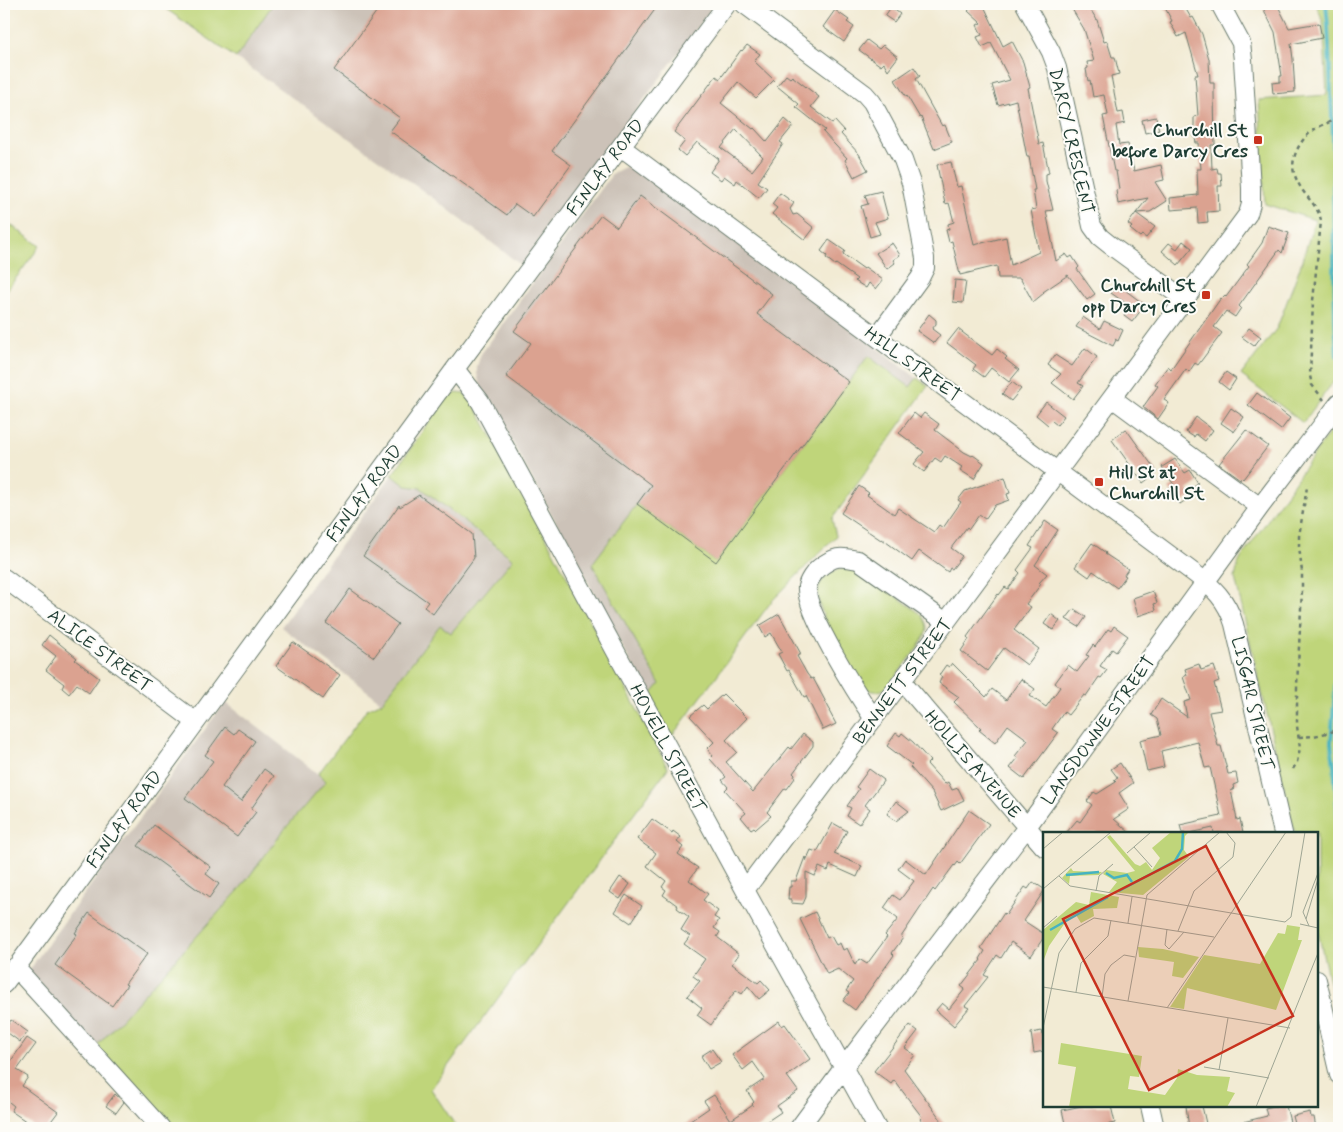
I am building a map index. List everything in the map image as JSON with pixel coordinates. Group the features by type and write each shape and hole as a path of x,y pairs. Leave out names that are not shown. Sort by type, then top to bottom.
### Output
{"street":[{"name":"FINLAY ROAD","path":"4,984 455,369 727,4"},
{"path":"744,4 865,94 872,102 903,160 911,183 925,258 925,268 913,288 876,337"},
{"name":"DARCY CRESCENT","path":"1025,4 1051,52 1057,68 1092,226 1110,245 1184,299"},
{"name":"BENNETT STREET","path":"745,890 1248,214 1251,204 1241,43 1220,4"},
{"name":"HILL STREET","path":"621,146 1206,582"},
{"name":"HOVELL STREET","path":"455,369 480,402 745,890 877,1128"},
{"path":"1112,398 1260,507"},
{"name":"LANSDOWNE STREET","path":"799,1128 1028,827 1260,507 1336,406"},
{"path":"874,719 853,687 818,622 808,599 807,586 815,572 827,562 841,557 858,560 946,622"},
{"name":"ALICE STREET","path":"4,578 196,722"},
{"name":"LISGAR STREET","path":"1206,582 1222,598 1232,616 1283,832"},
{"name":"HOLLIS AVENUE","path":"902,681 1043,846"},
{"path":"15,967 161,1128"},
{"path":"1318,984 1339,1074"},
{"path":"1150,1107 1155,1128"}],"path":[{"path":"1336,406 1318,394 1312,385 1310,376 1313,301 1320,231 1319,213 1298,182 1293,167 1297,149 1308,134 1339,117"},
{"path":"1293,769 1297,762 1300,748 1296,726 1302,590 1299,536 1307,487"},
{"path":"1298,737 1314,736 1339,730"}],"shaded area":[{"path":"273,4 715,4 521,265 433,198 236,58"},
{"path":"625,167 641,171 917,378 832,500 649,697 489,399 480,386 477,373 481,354 613,173"},
{"path":"392,475 406,486 421,488 513,559 451,634 439,626 382,702 281,627"},
{"path":"225,702 327,781 284,830 239,890 95,1048 29,972"}],"green space":[{"path":"159,4 273,4 236,58"},
{"path":"1316,4 1339,4 1339,374 1303,423 1241,375 1277,328 1315,220 1265,204 1259,100 1327,95 1323,21"},
{"path":"4,220 40,246 4,294"},
{"path":"868,356 910,387 917,378 928,386 832,519 836,536 771,602 671,736 649,697 660,684 592,564 637,504 716,562"},
{"path":"452,394 464,394 471,399 668,768 431,1089 457,1128 165,1128 95,1048 239,890 284,830 326,781 318,774 367,709 382,702 440,625 451,633 513,559 421,488 406,486 392,475 444,400"},
{"path":"1339,419 1339,985 1330,986 1318,932 1318,832 1295,832 1235,578 1241,558"},
{"path":"839,569 864,573 921,614 926,623 925,635 916,650 888,686 882,690 872,691 862,686 835,640 822,613 818,593 820,584 828,575"}],"building":[{"path":"382,4 659,4 552,151 571,165 533,217 515,204 507,215 390,131 400,118 334,70"},
{"path":"964,4 983,4 1003,46 1012,41 1023,62 1030,87 1028,88 1039,144 1043,143 1049,173 1046,174 1046,181 1053,210 1046,211 1056,261 1066,254 1069,258 1072,256 1079,267 1077,269 1095,294 1087,300 1068,275 1043,292 1033,302 1020,278 998,278 997,266 960,275 952,241 949,242 946,230 949,229 948,224 954,222 949,203 945,204 937,165 951,162 957,187 961,186 974,245 1006,237 1011,265 1039,252 1031,210 1036,209 1033,190 1035,190 1016,100 998,105 992,85 1010,80 991,43 982,47 977,37 982,35 977,25 981,23 968,11 970,9"},
{"path":"1069,4 1087,4 1097,20 1104,42 1107,41 1112,57 1115,57 1119,74 1111,76 1118,113 1123,112 1125,123 1116,125 1119,145 1128,144 1134,171 1161,165 1164,180 1155,182 1167,201 1150,212 1136,213 1148,198 1118,204 1116,190 1119,189 1116,171 1114,171 1103,116 1108,115 1104,95 1093,97 1086,69 1088,68 1087,62 1094,61 1084,29"},
{"path":"1163,4 1183,4 1191,18 1193,17 1202,34 1209,59 1210,83 1214,83 1215,145 1211,145 1212,169 1217,168 1218,173 1221,173 1222,186 1218,186 1219,211 1207,212 1208,222 1198,223 1197,208 1171,210 1170,198 1198,195 1197,169 1201,169 1199,143 1196,143 1194,138 1194,117 1198,116 1195,75 1198,75 1186,33 1178,37"},
{"path":"1261,4 1277,4 1289,28 1319,23 1322,38 1291,44 1295,92 1273,94 1272,83 1280,82 1280,76 1282,76 1275,32"},
{"path":"891,7 900,14 894,22 885,16"},
{"path":"835,10 849,20 847,22 854,27 844,42 823,27"},
{"path":"867,40 879,49 883,45 898,57 888,70 884,63 881,66 859,50"},
{"path":"747,45 760,54 754,61 774,80 756,98 738,82 721,103 754,128 767,142 785,119 793,126 780,142 783,144 758,182 767,188 759,198 737,180 735,184 724,176 721,180 710,172 719,159 697,142 685,156 678,150 685,141 674,132 716,76 720,79","holes":["736,129 763,157 752,171 721,148"]},
{"path":"914,67 920,76 916,79 942,126 945,125 952,142 934,149 921,117 895,80"},
{"path":"786,75 790,78 792,76 819,97 811,107 832,123 835,121 844,131 841,134 859,154 868,170 854,177 845,160 847,158 823,132 825,130 796,107 799,104 777,86"},
{"path":"1156,117 1159,130 1145,133 1142,120"},
{"path":"881,191 888,218 875,222 880,234 870,237 861,206 868,204 865,195"},
{"path":"780,193 794,203 790,209 793,215 797,214 814,228 805,240 772,214 777,208 772,204"},
{"path":"640,196 772,294 757,314 849,382 716,562 637,504 651,485 506,376 531,343 514,331 601,215 617,227"},
{"path":"1136,213 1155,227 1146,238 1142,235 1140,237 1130,229 1132,227 1128,224"},
{"path":"1268,226 1289,233 1282,253 1279,250 1239,306 1241,308 1235,317 1226,311 1214,327 1222,333 1198,365 1195,363 1189,372 1186,369 1164,400 1169,403 1158,419 1143,407 1158,386 1155,384 1168,366 1171,369 1221,298 1226,297 1249,266 1247,264 1262,243"},
{"path":"829,240 845,251 843,254 883,280 876,289 869,283 866,288 855,281 857,279 826,258 827,256 821,251"},
{"path":"1183,241 1192,248 1178,265 1162,251 1169,243 1177,249"},
{"path":"892,243 900,255 893,260 895,263 887,269 876,253"},
{"path":"955,280 966,281 963,303 953,302"},
{"path":"1117,284 1145,305 1132,322 1124,316 1131,307 1111,293"},
{"path":"929,314 936,320 936,324 932,329 940,335 934,343 917,331"},
{"path":"1083,317 1100,329 1104,321 1123,330 1118,341 1115,339 1113,346 1076,327"},
{"path":"1249,328 1261,337 1254,346 1242,337"},
{"path":"958,329 992,355 997,349 1007,357 1005,359 1019,370 1009,382 991,368 984,377 973,369 976,365 947,343"},
{"path":"1085,348 1097,357 1078,383 1083,386 1073,399 1052,383 1061,374 1048,365 1055,355 1072,366"},
{"path":"1226,372 1236,379 1229,390 1219,382"},
{"path":"1012,382 1021,389 1011,401 1002,394"},
{"path":"1257,393 1290,418 1281,430 1248,405"},
{"path":"1046,402 1064,416 1057,425 1052,421 1048,425 1036,415"},
{"path":"1231,408 1244,417 1234,432 1221,423"},
{"path":"914,413 920,418 924,413 939,424 935,430 964,452 973,455 984,463 974,479 960,470 962,467 945,456 941,462 935,458 924,472 914,464 924,452 899,433"},
{"path":"1196,417 1213,430 1205,441 1196,434 1194,437 1186,432"},
{"path":"1126,429 1157,472 1143,483 1112,440"},
{"path":"1246,430 1268,446 1243,479 1241,477 1240,479 1219,464"},
{"path":"1175,459 1185,473 1190,470 1198,483 1188,490 1192,496 1180,504 1169,489 1174,485 1162,467"},
{"path":"1005,477 1010,493 1007,494 1009,500 995,505 985,519 979,515 969,529 967,527 951,548 962,556 948,572 919,551 912,561 841,513 859,486 869,493 867,495 894,514 898,508 934,532 939,525 943,528 961,502 958,500 965,491"},
{"path":"419,495 472,534 474,558 433,614 424,607 428,602 363,556 399,505 400,507"},
{"path":"1045,521 1058,530 1035,565 1047,574 1026,604 1031,607 1014,630 1039,649 1027,665 1004,648 987,671 961,651 969,639 967,637 998,594 1005,587 1008,589 1020,573 1017,570 1033,548 1029,546"},
{"path":"1092,543 1128,569 1124,575 1126,576 1117,588 1093,571 1089,577 1075,567"},
{"path":"350,589 398,624 374,657 326,623"},
{"path":"1153,591 1157,603 1154,604 1156,610 1138,616 1133,598"},
{"path":"1074,609 1086,617 1079,627 1066,619"},
{"path":"779,614 801,654 797,656 807,674 811,679 813,678 836,724 823,730 806,696 804,697 789,670 787,671 778,654 782,652 771,633 765,637 759,626"},
{"path":"1051,614 1060,621 1053,630 1044,624"},
{"path":"1114,626 1128,636 1116,652 1112,649 1100,666 1107,670 1101,678 1099,677 1086,696 1084,695 1068,715 1064,712 1052,729 1058,733 1024,779 1010,768 1018,758 1015,756 1028,740 1008,725 995,743 979,730 981,728 954,702 959,697 939,683 942,677 939,675 946,665 949,667 952,663 986,697 992,689 1006,700 1021,679 1035,689 1030,696 1046,707 1060,687 1055,683 1068,665 1077,672 1089,656 1086,655 1093,645 1095,647 1108,629 1111,631"},
{"path":"49,635 77,658 75,660 99,678 89,693 77,684 69,694 62,688 64,684 46,670 56,656 42,645"},
{"path":"293,642 340,675 323,699 276,666"},
{"path":"1199,664 1201,670 1214,666 1219,681 1214,683 1221,710 1209,712 1218,746 1221,746 1228,774 1236,773 1238,783 1233,785 1234,790 1231,790 1237,820 1240,819 1243,832 1214,832 1213,828 1195,832 1182,832 1180,825 1221,816 1210,767 1205,768 1198,742 1161,751 1164,767 1147,771 1140,740 1161,735 1157,719 1151,715 1161,699 1187,717 1184,702 1191,700 1183,677 1187,675 1185,669"},
{"path":"723,694 747,718 726,740 737,752 726,762 753,792 789,747 791,749 803,734 813,742 813,746 793,773 795,778 767,812 771,816 756,829 754,827 751,829 741,817 746,813 725,790 728,787 722,780 726,777 710,759 713,756 707,749 714,742 690,716 703,705 707,709"},
{"path":"225,727 234,734 238,729 255,741 222,787 241,802 264,769 274,776 251,809 256,812 237,837 185,798 213,761 205,755"},
{"path":"896,733 900,736 902,733 913,742 930,761 927,764 945,784 948,782 952,790 958,788 964,800 941,811 932,792 910,767 912,765 887,746"},
{"path":"1120,763 1133,783 1119,793 1129,809 1114,819 1129,832 1067,832 1077,820 1080,822 1092,805 1087,801 1094,792 1097,794 1116,782 1114,780 1118,778 1111,769"},
{"path":"869,769 884,780 865,805 870,809 859,824 847,816 851,808 847,806 859,789 856,787"},
{"path":"896,801 909,811 896,821 887,814"},
{"path":"969,810 989,824 960,864 958,862 954,865 935,891 933,889 901,937 903,938 892,953 894,955 855,1010 843,1001 849,993 846,991 853,981 838,969 827,974 800,919 815,912 827,938 831,936 836,945 840,943 843,950 847,948 855,965 859,959 867,964 887,937 885,935 898,919 884,908 893,895 900,900 914,881 898,869 905,859 926,875"},
{"path":"652,819 681,837 677,842 683,847 678,854 698,868 689,880 708,894 703,900 718,911 714,917 719,920 714,928 720,932 717,937 739,954 732,964 758,983 761,980 770,990 759,999 748,986 742,994 736,990 711,1025 697,1015 702,1008 687,996 700,981 693,976 705,959 684,944 690,936 681,930 689,917 663,895 666,890 662,887 666,881 647,866 656,853 637,839"},
{"path":"833,823 847,831 834,854 862,866 857,877 830,865 828,871 819,867 815,876 806,872 806,897 803,904 791,903 791,899 788,899 791,881 796,881 805,857 806,861 811,850 817,852"},
{"path":"154,825 211,867 206,874 219,884 209,898 138,846"},
{"path":"620,877 630,884 620,899 610,892"},
{"path":"1033,882 1043,888 1043,892 1024,921 1043,933 1043,938 1031,956 1011,942 1001,958 997,955 984,975 988,977 965,1006 969,1008 954,1026 936,1010 942,1003 949,1009 965,989 961,986 981,960 985,951 981,948 1004,913 1006,915 1025,887 1028,889"},
{"path":"626,895 642,906 631,923 615,912"},
{"path":"89,913 147,954 112,1006 55,965"},
{"path":"11,1020 28,1032 20,1042 4,1030"},
{"path":"779,1021 782,1026 785,1024 810,1059 787,1076 798,1091 777,1106 781,1112 757,1128 680,1128 709,1108 704,1101 714,1095 731,1120 753,1105 754,1102 747,1091 765,1079 753,1062 743,1070 732,1055"},
{"path":"910,1025 918,1031 905,1048 915,1055 904,1069 947,1128 926,1128 920,1119 922,1117 894,1080 891,1084 874,1071"},
{"path":"1042,1031 1043,1051 1034,1053 1031,1033"},
{"path":"27,1038 36,1044 17,1070 28,1077 22,1086 58,1112 46,1128 36,1128 11,1111 14,1106 4,1098 4,1062 8,1065"},
{"path":"712,1049 721,1062 709,1069 701,1056"},
{"path":"115,1094 124,1102 116,1113 106,1106"},
{"path":"1077,1107 1111,1107 1115,1123 1091,1128 1066,1128 1062,1110"},
{"path":"1186,1107 1202,1107 1207,1128 1189,1128"},
{"path":"1286,1107 1290,1122 1263,1128 1235,1128 1235,1124 1267,1116 1265,1108"},
{"path":"1310,1112 1311,1117 1314,1117 1316,1128 1296,1128 1293,1116"}],"waterway":[{"path":"1326,4 1334,161 1337,356"},
{"path":"1339,639 1331,743 1339,833"}],"place":[{"name":"Churchill St before Darcy Cres","path":"1258,140"},
{"name":"Churchill St opp Darcy Cres","path":"1206,295"},
{"name":"Hill St at Churchill St","path":"1099,482"}]}
